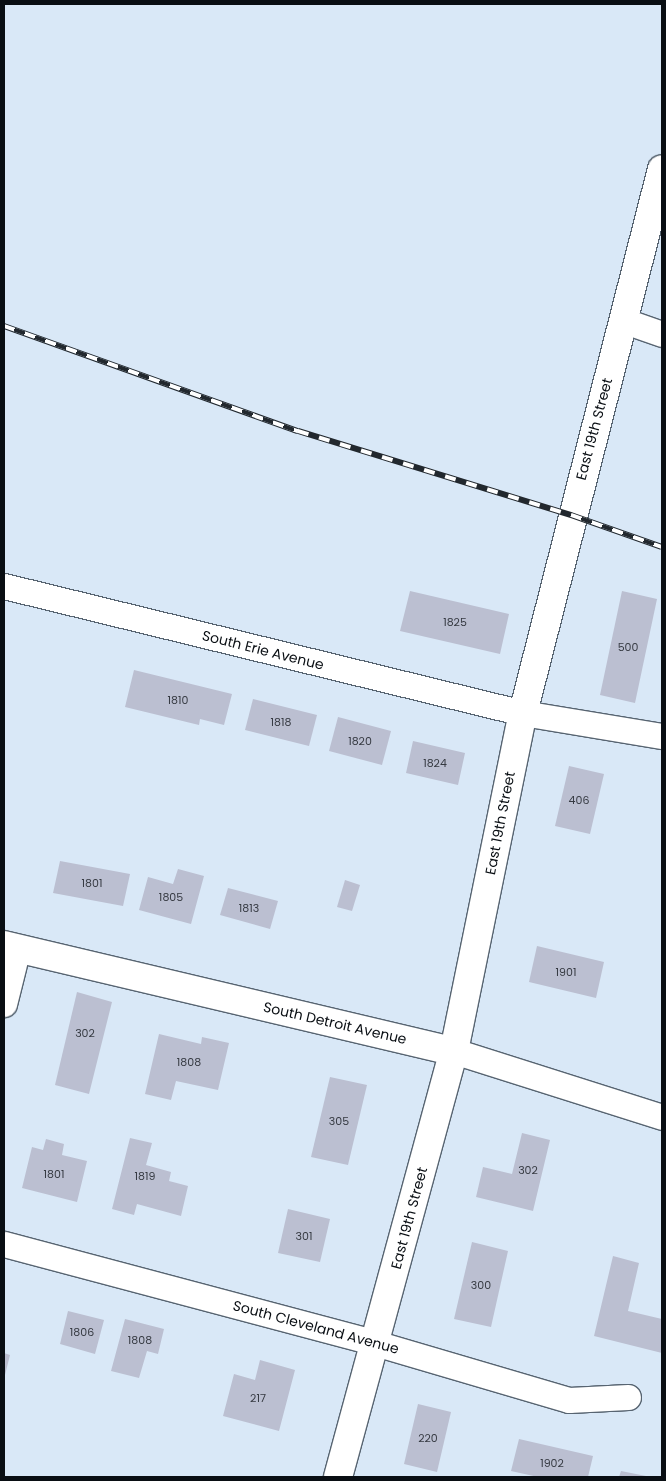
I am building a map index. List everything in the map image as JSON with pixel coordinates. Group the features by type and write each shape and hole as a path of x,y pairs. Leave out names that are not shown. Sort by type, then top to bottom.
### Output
{"street":[{"name":"East 19th Street","path":"338,1477 454,1051 522,713 662,169"},
{"path":"622,320 662,334"},
{"name":"South Erie Avenue","path":"4,586 522,713 662,736"},
{"path":"4,1004 11,946"},
{"name":"South Detroit Avenue","path":"11,946 454,1051 662,1117"},
{"name":"South Cleveland Avenue","path":"4,1244 375,1343 569,1400 628,1397"}],"building":[{"path":"410,591 509,614 500,654 400,631"},
{"path":"622,591 657,599 635,703 600,695"},
{"path":"134,670 232,694 224,725 200,719 199,725 125,707"},
{"path":"253,699 317,715 309,746 245,730"},
{"path":"338,717 391,731 382,765 329,751"},
{"path":"413,741 465,753 458,785 406,773"},
{"path":"569,766 604,774 590,834 555,826"},
{"path":"60,861 130,874 123,906 53,893"},
{"path":"178,869 204,876 191,924 139,910 148,877 173,884"},
{"path":"345,880 360,885 352,911 337,907"},
{"path":"228,888 278,901 270,929 220,915"},
{"path":"537,946 604,962 596,998 529,982"},
{"path":"77,992 112,1002 89,1094 55,1085"},
{"path":"159,1034 201,1044 202,1037 229,1043 218,1090 176,1081 171,1100 145,1094"},
{"path":"330,1077 367,1085 348,1165 311,1157"},
{"path":"522,1133 550,1140 533,1211 476,1197 483,1167 512,1174"},
{"path":"130,1138 152,1143 146,1165 171,1172 169,1181 188,1186 181,1216 137,1204 134,1215 112,1209"},
{"path":"46,1139 64,1144 62,1155 87,1161 77,1202 22,1188 32,1147 43,1150"},
{"path":"288,1209 330,1219 320,1262 278,1253"},
{"path":"472,1242 508,1251 491,1327 454,1319"},
{"path":"613,1256 639,1263 628,1311 662,1319 662,1353 594,1336"},
{"path":"68,1311 104,1320 95,1354 60,1344"},
{"path":"125,1319 164,1329 158,1354 147,1351 139,1378 111,1371"},
{"path":"4,1353 10,1355 4,1379"},
{"path":"260,1360 295,1370 279,1431 223,1416 234,1374 255,1380"},
{"path":"418,1404 451,1412 437,1472 404,1464"},
{"path":"519,1439 593,1456 588,1477 538,1477 511,1471"},
{"path":"621,1471 646,1476 646,1477 619,1477"}],"railway":[{"path":"4,326 298,431 571,515 662,547"}]}
